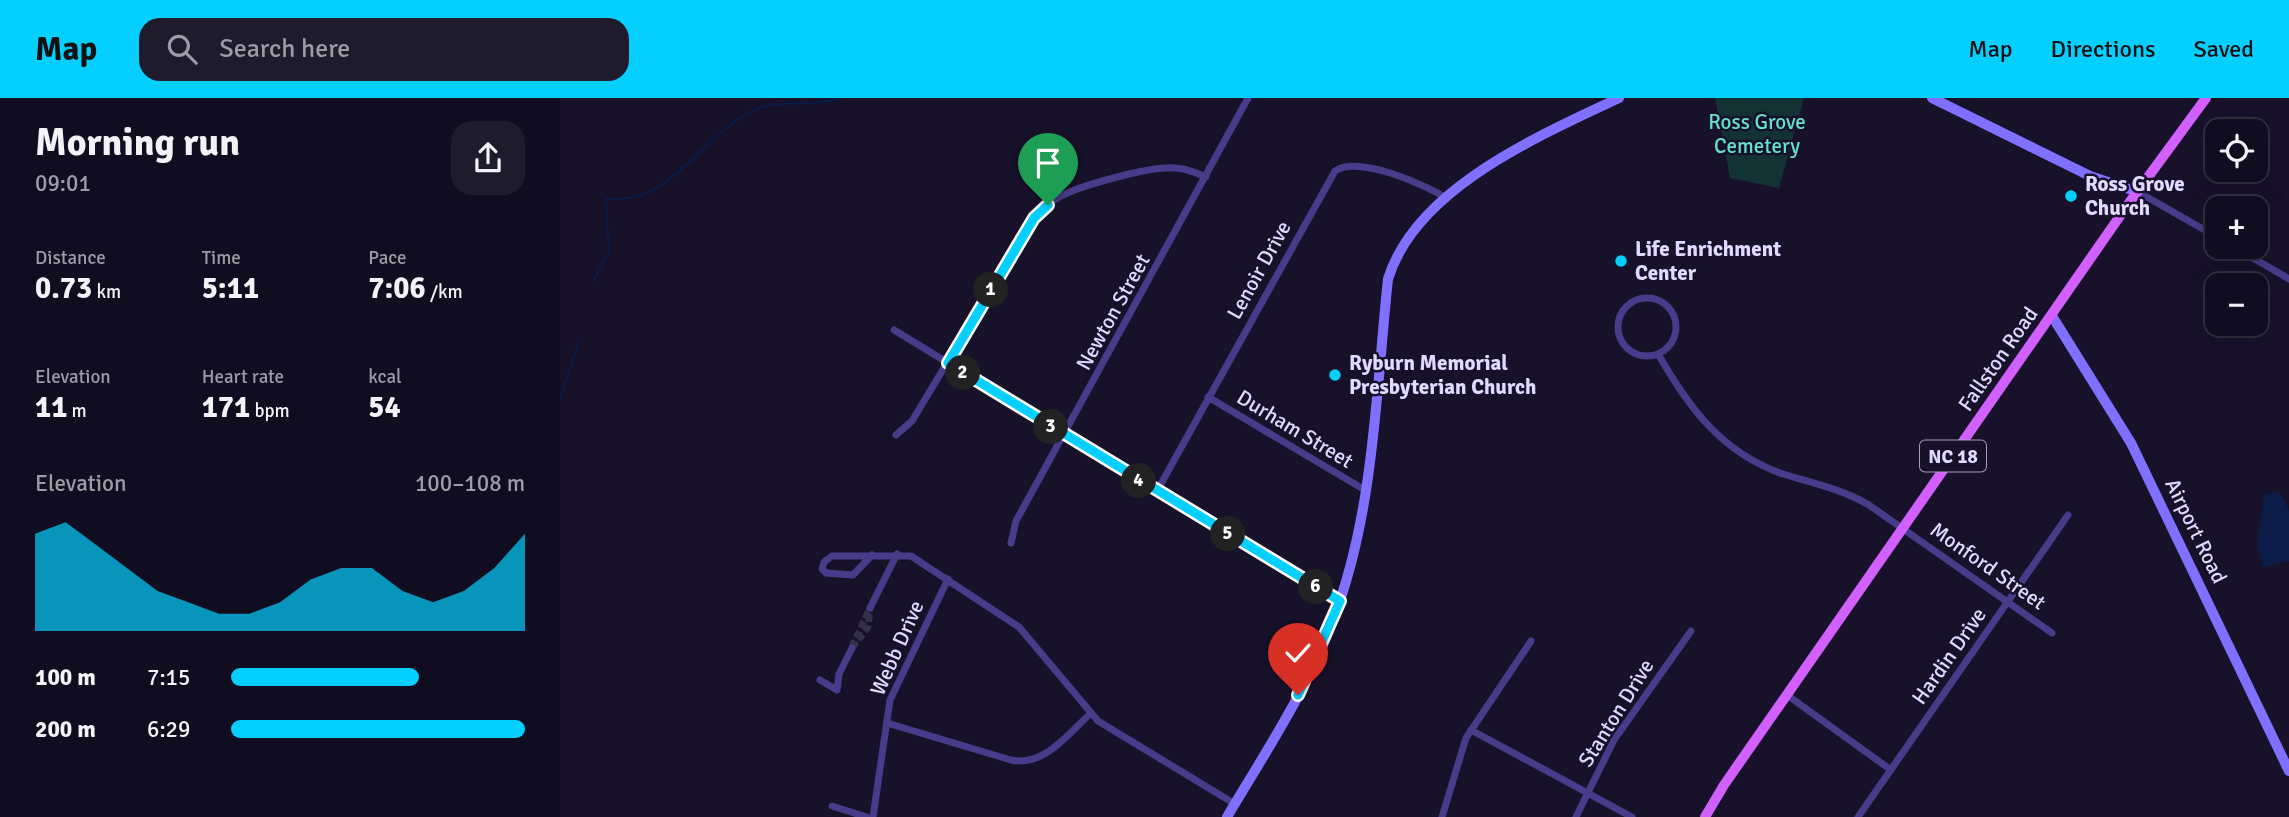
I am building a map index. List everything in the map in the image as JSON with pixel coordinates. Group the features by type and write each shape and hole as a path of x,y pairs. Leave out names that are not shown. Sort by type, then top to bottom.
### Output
{"main road":[{"name":"Fallston Road","path":"1705,817 1903,527 2206,98"}],"street":[{"name":"Newton Street","path":"1011,543 1016,522 1248,98"},
{"path":"1227,817 1312,670 1340,601 1365,490 1388,279 1407,237 1446,198 1523,145 1619,98"},
{"path":"1932,98 2090,176 2138,192 2205,230"},
{"name":"Lenoir Drive","path":"1157,491 1335,171 1344,166 1359,165 1425,185 1446,198"},
{"path":"896,435 912,421 1034,218 1055,199 1089,186 1164,168 1184,169 1206,177"},
{"path":"2255,259 2289,279"},
{"path":"1651,298 1660,300 1674,314 1676,333 1673,342 1658,354 1639,355 1623,344 1619,335 1620,316 1632,301 1651,298"},
{"name":"Airport Road","path":"2052,316 2132,443 2289,771"},
{"path":"894,330 1340,601"},
{"name":"Monford Street","path":"1658,354 1684,400 1705,425 1729,446 1769,468 1844,492 1903,527 2052,632"},
{"name":"Durham Street","path":"1208,397 1365,490"},
{"name":"Hardin Drive","path":"1858,817 2068,515"},
{"path":"868,555 853,575 823,571 824,562 829,557 868,555 897,554 911,556 1019,627 1090,714 1110,730 1235,804"},
{"path":"870,608 897,554"},
{"name":"Webb Drive","path":"873,817 893,690 948,579"},
{"name":"Stanton Drive","path":"1576,817 1614,740 1691,631"},
{"path":"1442,817 1462,747 1531,641"},
{"path":"839,674 852,648"},
{"path":"1787,695 1891,770"},
{"path":"887,723 1011,760 1029,762 1043,756 1090,714"},
{"path":"1471,730 1632,817"},
{"path":"832,806 867,817"}],"green space":[{"name":"Ross Grove Cemetery","path":"1715,98 1804,98 1779,188 1730,178"}],"water":[{"path":"2279,492 2289,510 2289,561 2262,567 2257,543 2264,494"}],"waterway":[{"path":"594,280 609,252 606,198 629,198 649,192 684,167 735,121 754,110 775,104 839,98"},
{"path":"560,398 579,341"}],"tunnel":[{"path":"852,647 870,608"},
{"path":"852,648 868,627 870,608"}],"place":[{"name":"Ross Grove Church","path":"2071,196"},
{"name":"Life Enrichment Center","path":"1621,261"},
{"name":"Ryburn Memorial Presbyterian Church","path":"1335,375"}],"route":[{"path":"1048,205 1034,218 948,363 1340,601 1312,670 1298,695"}]}
